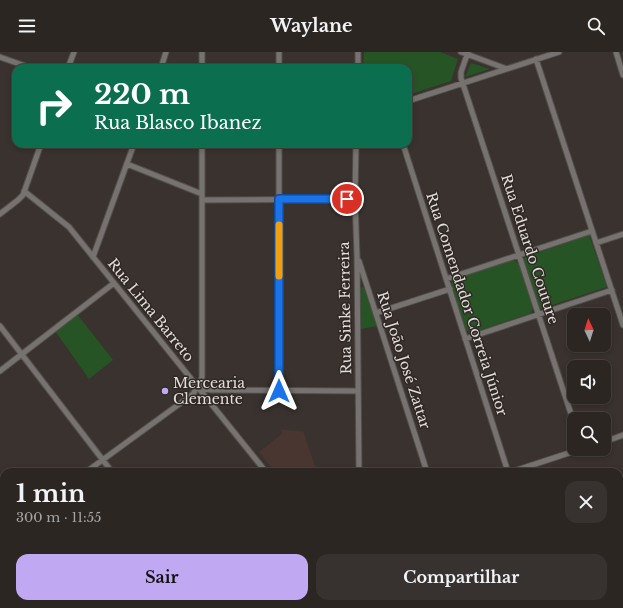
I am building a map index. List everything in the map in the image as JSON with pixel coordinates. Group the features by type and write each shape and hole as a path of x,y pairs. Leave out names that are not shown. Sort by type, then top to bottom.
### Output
{"street":[{"path":"70,64 74,52"},
{"path":"162,64 166,52"},
{"path":"202,52 202,64"},
{"path":"279,52 279,64"},
{"path":"358,52 358,64"},
{"path":"461,52 468,53 507,69"},
{"path":"412,100 559,52"},
{"path":"616,52 623,75"},
{"path":"463,83 461,72 468,53"},
{"path":"0,57 20,64"},
{"path":"536,59 623,324"},
{"name":"Rua Eduardo Couture","path":"463,83 570,412"},
{"path":"0,214 21,198 40,148"},
{"path":"93,257 133,148"},
{"path":"91,468 193,394 201,380 202,148"},
{"path":"279,148 279,391"},
{"name":"Rua Sinke Ferreira","path":"356,148 355,199 359,468"},
{"name":"Rua Comendador Correia Júnior","path":"404,148 509,468"},
{"path":"127,164 202,197 355,199"},
{"name":"Rua Lima Barreto","path":"24,191 67,225 263,468"},
{"path":"446,279 592,231"},
{"path":"596,243 623,234"},
{"name":"Rua João José Zattar","path":"357,256 426,468"},
{"path":"0,371 114,283"},
{"path":"376,313 450,289"},
{"path":"466,339 612,290"},
{"path":"0,326 109,468"},
{"path":"197,386 211,390 358,391"},
{"path":"611,439 623,435"},
{"path":"522,468 567,454"}],"shaded area":[{"path":"280,430 303,431 316,468 272,468 259,452 283,433"}],"green space":[{"path":"364,52 440,52 458,59 451,81 412,94 412,64 363,64"},
{"path":"471,63 490,69 465,77"},
{"path":"589,235 607,287 540,309 523,258"},
{"path":"513,260 520,265 533,306 531,312 474,332 467,331 451,285 452,282 455,279"},
{"path":"363,287 378,326 360,329 359,288"},
{"path":"77,314 113,360 89,379 55,331"}],"slow traffic":[{"path":"279,225 279,276"}],"place":[{"name":"Mercearia Clemente","path":"165,391"}],"route":[{"path":"279,391 279,199 347,199"}]}
